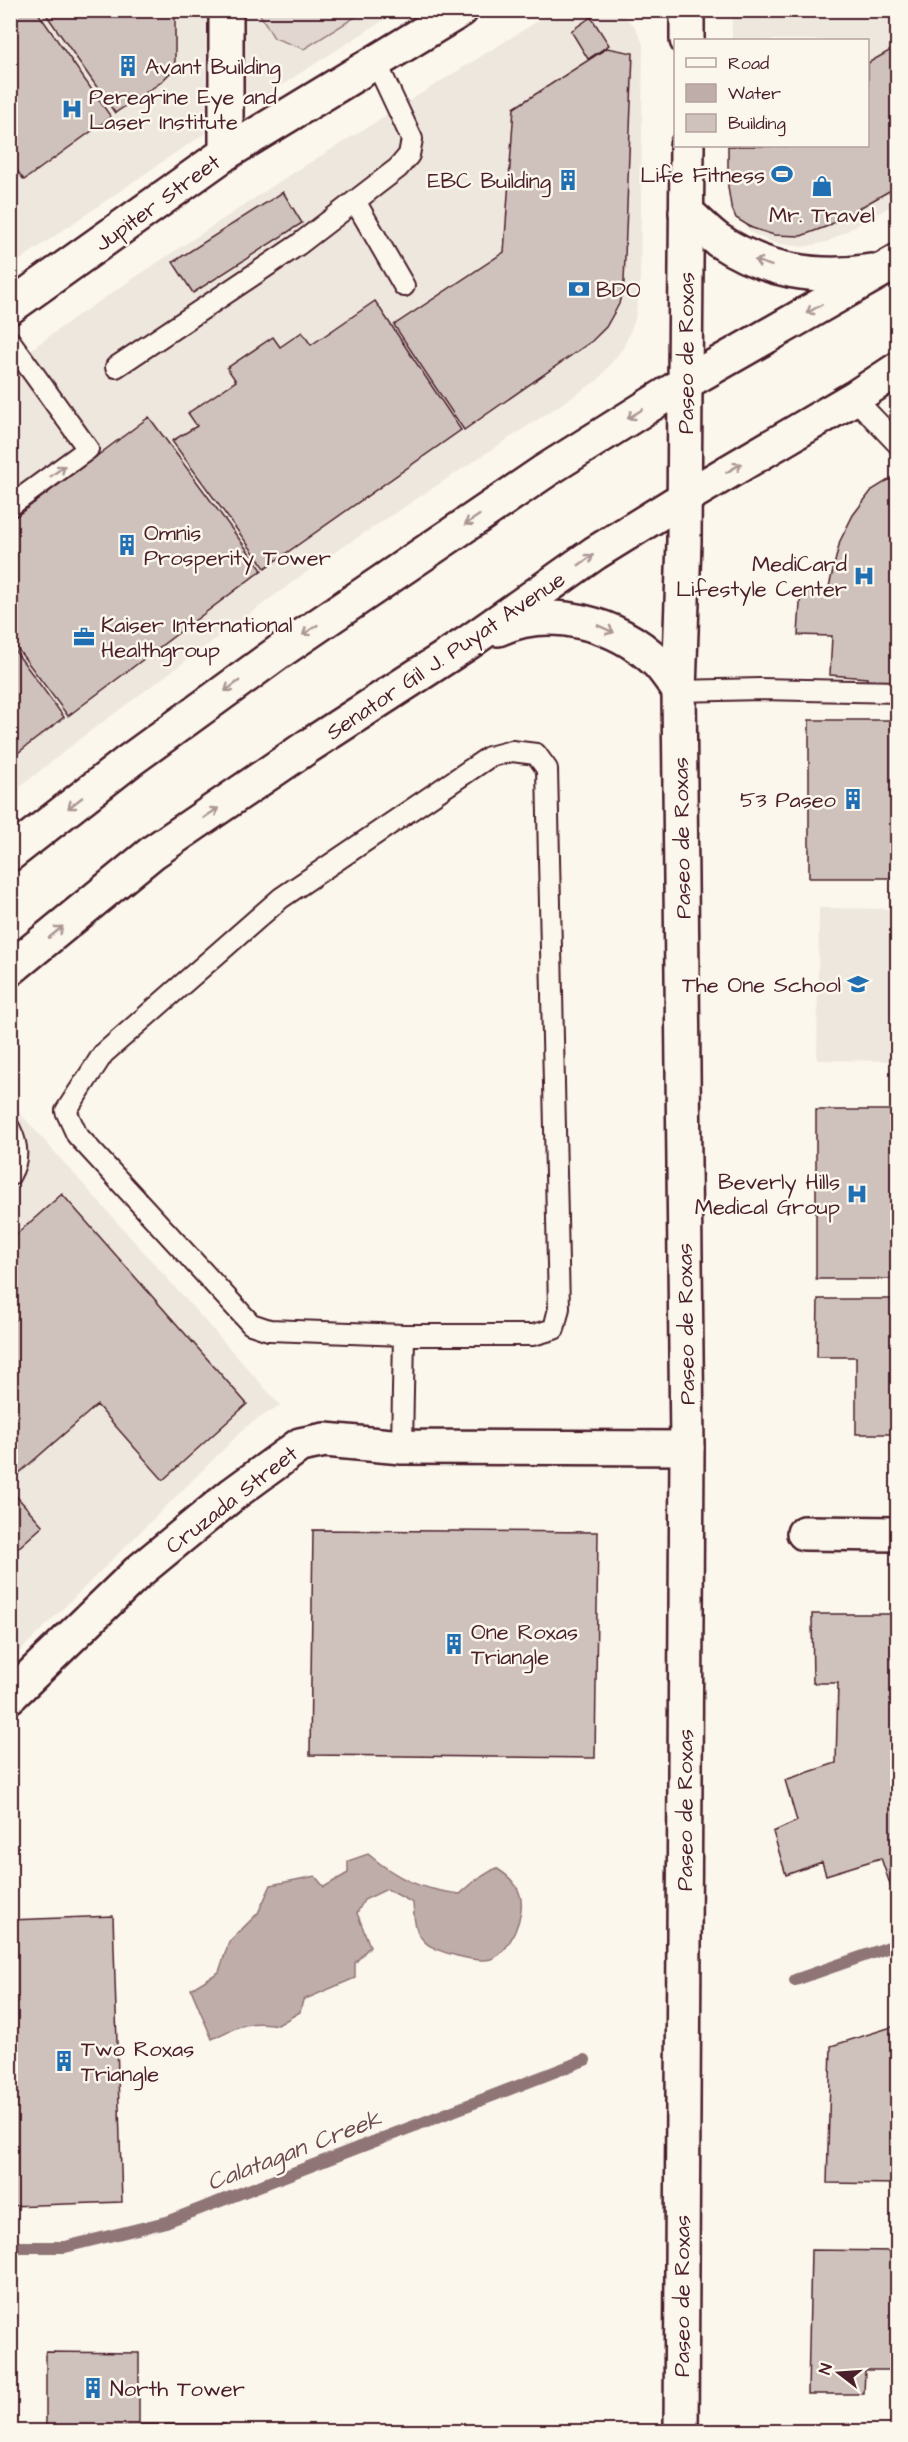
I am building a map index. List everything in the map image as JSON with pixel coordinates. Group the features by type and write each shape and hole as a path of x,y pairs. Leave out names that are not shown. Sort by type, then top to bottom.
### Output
{"main road":[{"path":"226,10 226,153"},
{"name":"Jupiter Street","path":"10,307 226,153 461,10"},
{"path":"687,10 687,39"},
{"name":"Paseo de Roxas","path":"681,2432 687,1448 679,691 684,498 687,147"},
{"path":"686,212 717,239 753,259 784,269 817,275 850,275 890,265"},
{"path":"10,854 129,761 279,652 545,471 685,383 890,265"},
{"name":"Senator Gil J. Puyat Avenue","path":"10,969 153,852 317,741 470,642 595,553 854,398 897,369"},
{"path":"470,642 508,624 551,618 594,624 627,639 657,662 679,691"},
{"name":"Cruzada Street","path":"10,1696 138,1572 233,1494 300,1444 325,1440 402,1447 687,1448"},
{"path":"804,1533 897,1534"}],"lane":[{"path":"116,366 298,245 398,168 410,155 412,139 376,62"},
{"path":"355,201 404,286"},
{"path":"10,341 88,449 10,506"},
{"path":"854,398 897,444"},
{"path":"679,691 760,689 897,692"},
{"path":"512,752 536,754 548,769 559,1308 554,1329 534,1335 404,1335 269,1330 251,1324 77,1135 66,1111 103,1054 281,898 489,757 512,752"},
{"path":"10,1129 16,1140 17,1164 10,1175"},
{"path":"402,1447 404,1335"}],"shaded area":[{"path":"11,11 398,11 181,149 11,266"},
{"path":"258,11 365,11 304,49 274,38"},
{"path":"554,11 617,11 634,25 643,44 640,283 635,320 623,348 598,380 320,562 85,735 11,794 10,365 77,316 282,180"},
{"path":"732,11 897,11 897,203 827,242 803,247 774,243 753,234 738,217 732,191 732,147 869,147 869,39 732,39"},
{"name":"The One School","path":"819,908 897,909 897,1061 817,1060"},
{"path":"10,1102 280,1405 247,1426 11,1660"}],"water":[{"path":"368,1854 390,1871 411,1882 460,1894 476,1880 496,1868 511,1879 520,1895 521,1912 510,1941 498,1955 485,1960 447,1953 430,1946 421,1938 415,1924 413,1903 387,1889 364,1900 357,1913 370,1946 355,1963 355,1978 303,2000 300,2012 278,2025 259,2023 244,2025 212,2039 191,1989 219,1972 229,1942 258,1913 271,1885 315,1876 324,1887 348,1873 348,1861"}],"building":[{"path":"19,10 36,10 111,117 24,180 10,161 10,17"},
{"name":"Avant Building","path":"43,10 175,10 175,62 172,71 160,83 115,113"},
{"path":"591,17 609,45 588,59 571,31"},
{"path":"898,46 898,186 828,226 801,236 774,235 752,228 736,218 731,206 728,187 728,147 869,147 869,62"},
{"name":"EBC Building","path":"607,48 633,53 624,282 619,304 606,327 592,341 464,430 394,325 504,252 514,108"},
{"path":"283,192 302,223 193,293 173,262"},
{"path":"375,301 461,430 265,568 172,441 197,426 188,413 236,381 227,368 273,337 280,347 302,332 311,345"},
{"name":"Omnis Prosperity Tower","path":"149,417 262,570 68,716 10,639 10,521"},
{"name":"MediCard Lifestyle Center","path":"898,474 898,688 867,687 867,678 830,675 832,636 798,635 801,588 828,591 840,541 853,515 872,490"},
{"path":"10,644 64,717 10,759"},
{"name":"53 Paseo","path":"809,720 898,720 898,878 809,878"},
{"name":"Beverly Hills Medical Group","path":"816,1110 898,1110 898,1279 816,1279"},
{"path":"62,1194 247,1404 163,1480 97,1405 10,1481 10,1324 15,1320 10,1315 10,1240"},
{"path":"818,1299 898,1299 898,1434 856,1434 856,1357 817,1357"},
{"path":"10,1489 43,1526 10,1555"},
{"name":"One Roxas Triangle","path":"313,1530 598,1532 595,1758 310,1755"},
{"path":"812,1614 898,1614 898,1892 893,1893 881,1858 826,1875 822,1862 786,1875 773,1832 797,1821 785,1780 836,1763 838,1683 813,1683"},
{"name":"Two Roxas Triangle","path":"113,1916 122,2202 10,2206 10,1920"},
{"path":"898,2025 898,2184 827,2183 831,2046"},
{"path":"811,2250 898,2251 898,2370 865,2370 864,2394 808,2394"},
{"name":"North Tower","path":"46,2352 139,2353 139,2424 225,2424 225,2432 46,2432"}],"waterway":[{"path":"795,1980 898,1944"},
{"name":"Calatagan Creek","path":"10,2247 65,2247 166,2222 585,2060"}],"place":[{"name":"Avant Building","path":"128,66"},
{"name":"Peregrine Eye and Laser Institute","path":"72,109"},
{"name":"Life Fitness","path":"782,174"},
{"name":"EBC Building","path":"568,180"},
{"name":"Mr. Travel","path":"822,186"},
{"name":"BDO","path":"579,289"},
{"name":"Omnis Prosperity Tower","path":"127,545"},
{"name":"MediCard Lifestyle Center","path":"864,576"},
{"name":"Kaiser International Healthgroup","path":"84,637"},
{"name":"53 Paseo","path":"853,799"},
{"name":"The One School","path":"858,984"},
{"name":"Beverly Hills Medical Group","path":"857,1194"},
{"name":"One Roxas Triangle","path":"454,1644"},
{"name":"Two Roxas Triangle","path":"64,2061"},
{"name":"North Tower","path":"93,2388"}]}
